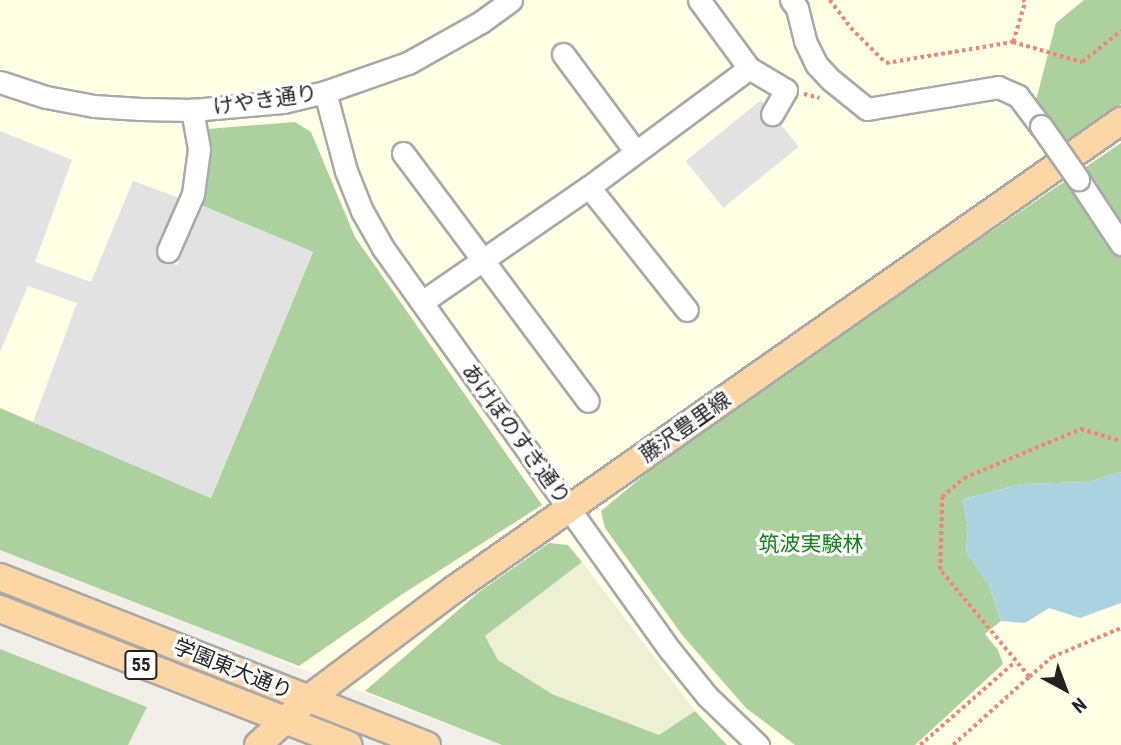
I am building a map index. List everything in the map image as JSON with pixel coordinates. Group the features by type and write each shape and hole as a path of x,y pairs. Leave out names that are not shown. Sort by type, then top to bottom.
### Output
{"main road":[{"name":"藤沢豊里線","path":"258,745 308,699 569,508 1121,121"},
{"name":"学園東大通り","path":"0,577 427,745"},
{"name":"学園東大通り","path":"0,609 348,745"}],"street":[{"name":"けやき通り","path":"0,82 46,97 94,106 192,110 283,102 325,92 408,63 481,22 511,0"},
{"path":"699,0 749,68 786,90 772,114"},
{"path":"791,0 797,8 805,41 816,64 867,109 998,87 1018,96 1121,244"},
{"path":"563,54 635,151"},
{"path":"422,302 589,187 749,68"},
{"name":"あけぼのすぎ通り","path":"325,92 346,171 362,211 383,248 707,696 758,745"},
{"path":"168,251 193,194 199,149 192,110"},
{"path":"403,153 588,401"},
{"path":"589,187 687,310"}],"path":[{"path":"830,0 851,28 886,63 1013,42 1082,62 1121,31"},
{"path":"1013,42 1025,2 1023,0"},
{"path":"1029,677 940,570 942,497 964,478 1082,429 1121,441"},
{"path":"953,745 1052,657 1121,628"},
{"path":"919,745 1015,662"}],"shaded area":[{"path":"0,0 1121,0 1121,745 502,745 291,665 193,621 0,546"},
{"path":"761,100 799,147 723,208 686,161"},
{"path":"0,131 72,160 35,262 91,282 133,181 182,199 159,259 177,265 203,206 313,252 211,498 33,422 77,303 28,286 0,352"},
{"path":"582,562 695,711 659,735 552,694 498,660 485,636"}],"green space":[{"path":"1084,0 1121,0 1121,104 1066,142 1035,104 1056,23"},
{"path":"295,122 311,132 355,237 542,505 401,595 299,666 0,550 0,408 211,498 313,252 203,206 207,129"},
{"name":"筑波実験林","path":"1121,143 1121,472 1089,482 1022,484 963,499 968,528 966,552 989,585 1001,621 985,634 998,650 1003,664 915,745 795,745 746,708 683,636 605,528 601,511 690,437"},
{"path":"549,543 568,545 582,562 485,636 498,660 552,694 659,735 695,711 727,745 502,745 365,691 479,592"},
{"path":"0,649 147,707 128,745 0,745"}],"water":[{"path":"1121,472 1121,603 1080,618 1049,608 1025,623 1001,621 989,585 966,553 968,528 963,499 1022,484 1089,482"}]}
